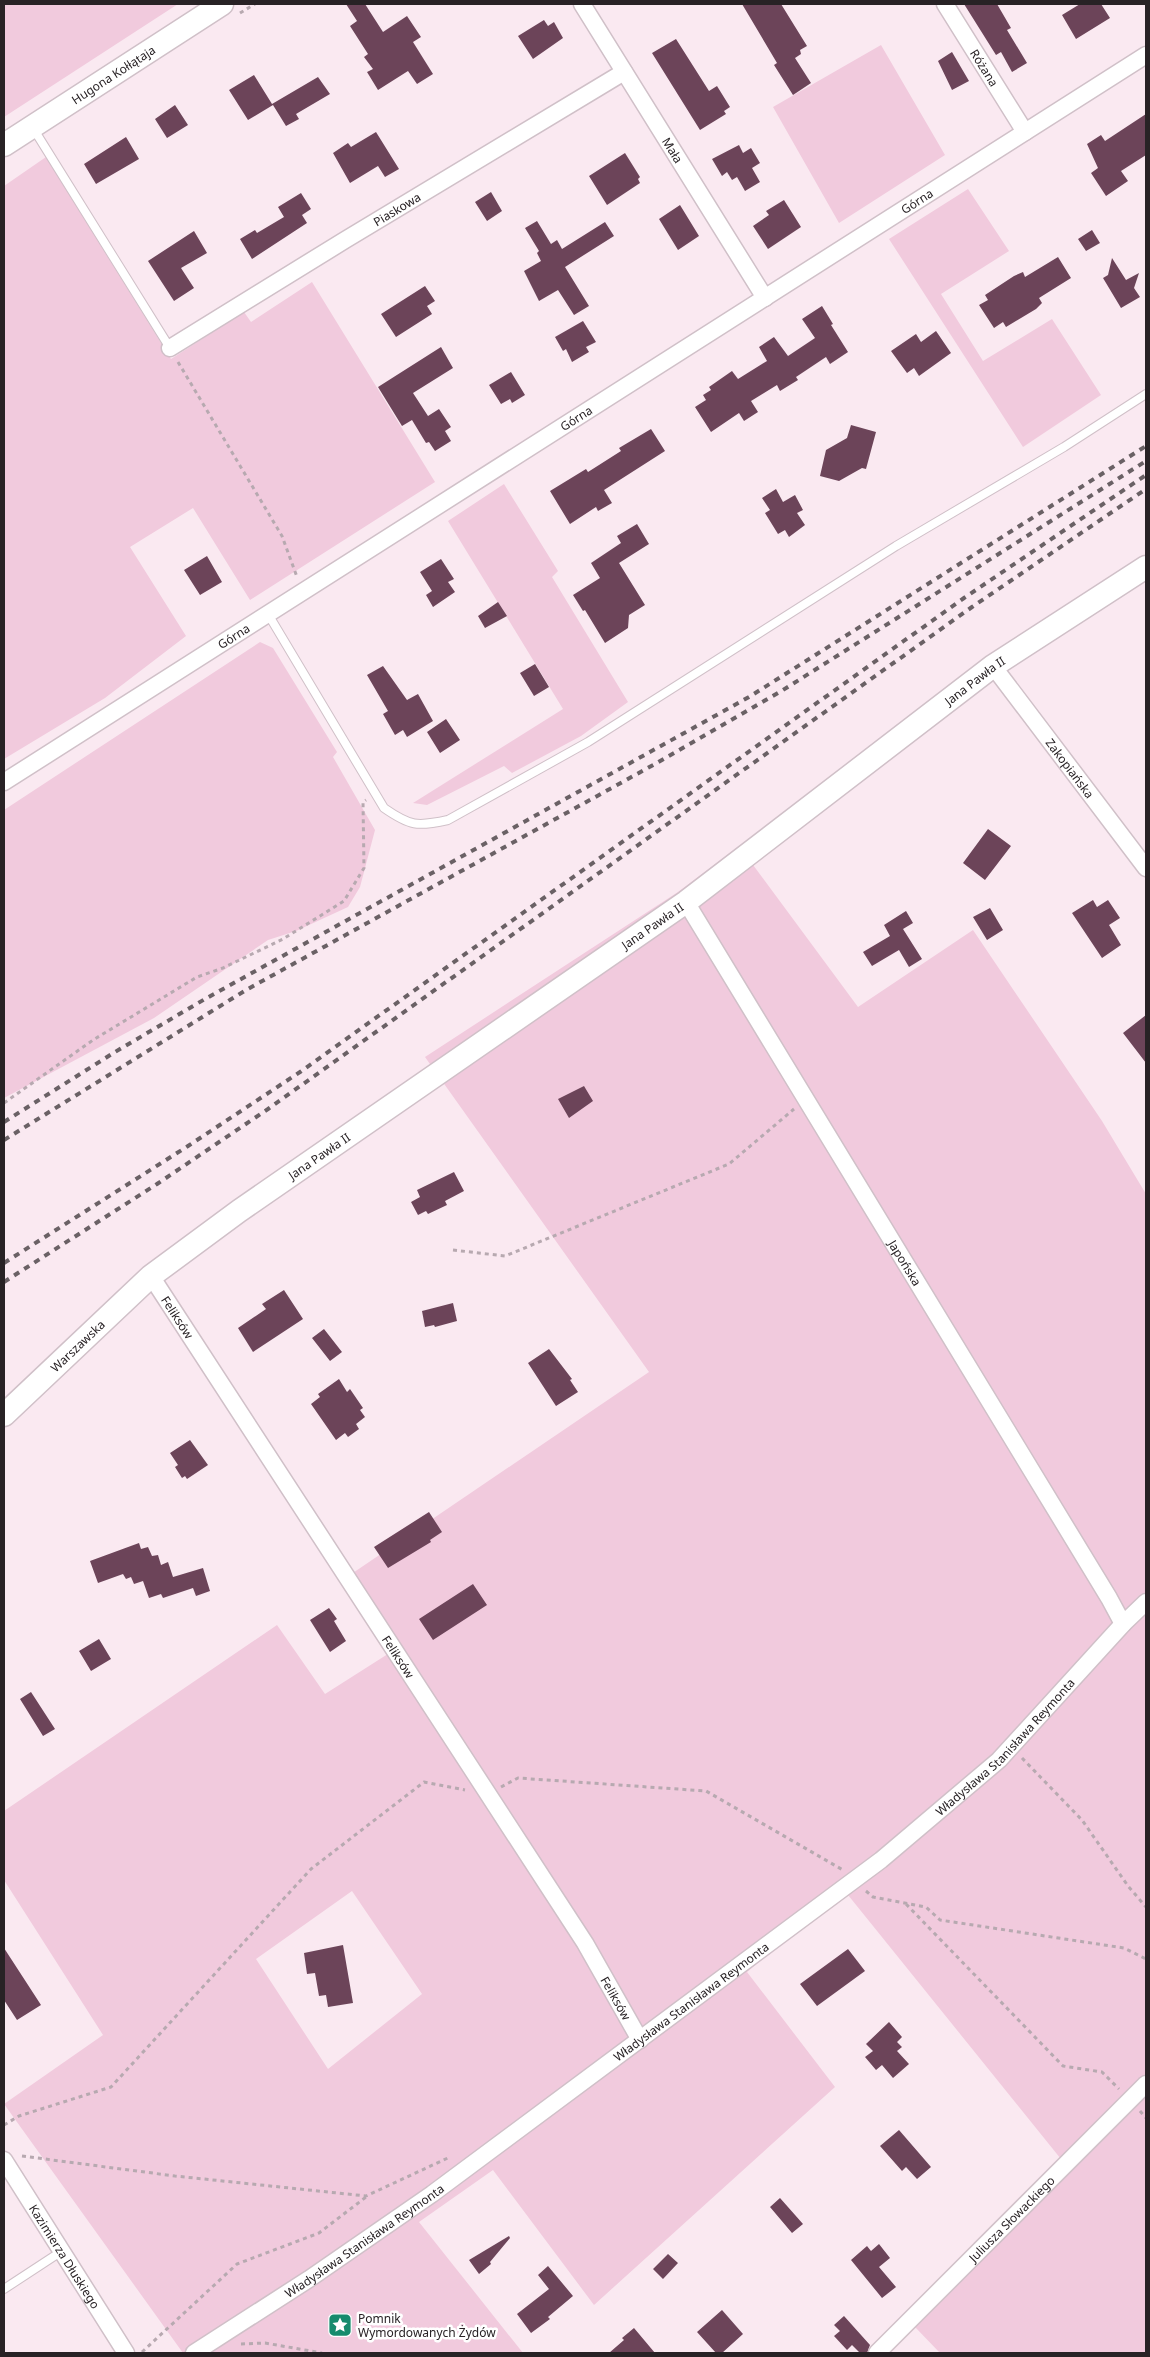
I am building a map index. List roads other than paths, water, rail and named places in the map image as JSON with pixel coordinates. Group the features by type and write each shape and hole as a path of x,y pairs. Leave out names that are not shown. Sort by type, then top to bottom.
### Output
{"main road":[{"name":"Hugona Kołłątaja","path":"4,145 222,4"},
{"name":"Jana Pawła II","path":"151,1276 238,1211 686,902 994,666 1146,566"},
{"name":"Warszawska","path":"4,1415 151,1276"}],"street":[{"name":"Mała","path":"582,4 765,298"},
{"name":"Różana","path":"945,4 1025,132"},
{"name":"Górna","path":"4,782 1146,55"},
{"name":"Piaskowa","path":"170,348 344,240 624,72"},
{"name":"Zakopiańska","path":"994,666 1146,868"},
{"name":"Japońska","path":"686,902 1123,1624"},
{"name":"Feliksów","path":"151,1276 585,1943 640,2040"},
{"name":"Władysława Stanisława Reymonta","path":"194,2353 309,2279 432,2194 882,1860 1000,1760 1123,1624 1146,1602"},
{"name":"Juliusza Słowackiego","path":"877,2353 1146,2084"},
{"name":"Kazimierza Dłuskiego","path":"7,2163 126,2353"}],"lane":[{"path":"32,126 170,348"},
{"path":"268,614 384,808 403,821 424,826 448,820 588,742 896,546 1064,447 1146,394"},
{"path":"4,2288 62,2251"}],"railway":[{"path":"4,1122 115,1052 205,999 749,697 1146,446"},
{"path":"4,1140 246,990 655,764 783,690 1146,461"},
{"path":"4,1263 300,1072 964,598 1146,475"},
{"path":"4,1282 157,1184 268,1109 972,607 1146,489"}],"place":[{"name":"Pomnik Wymordowanych Żydów","path":"340,2325"}]}
